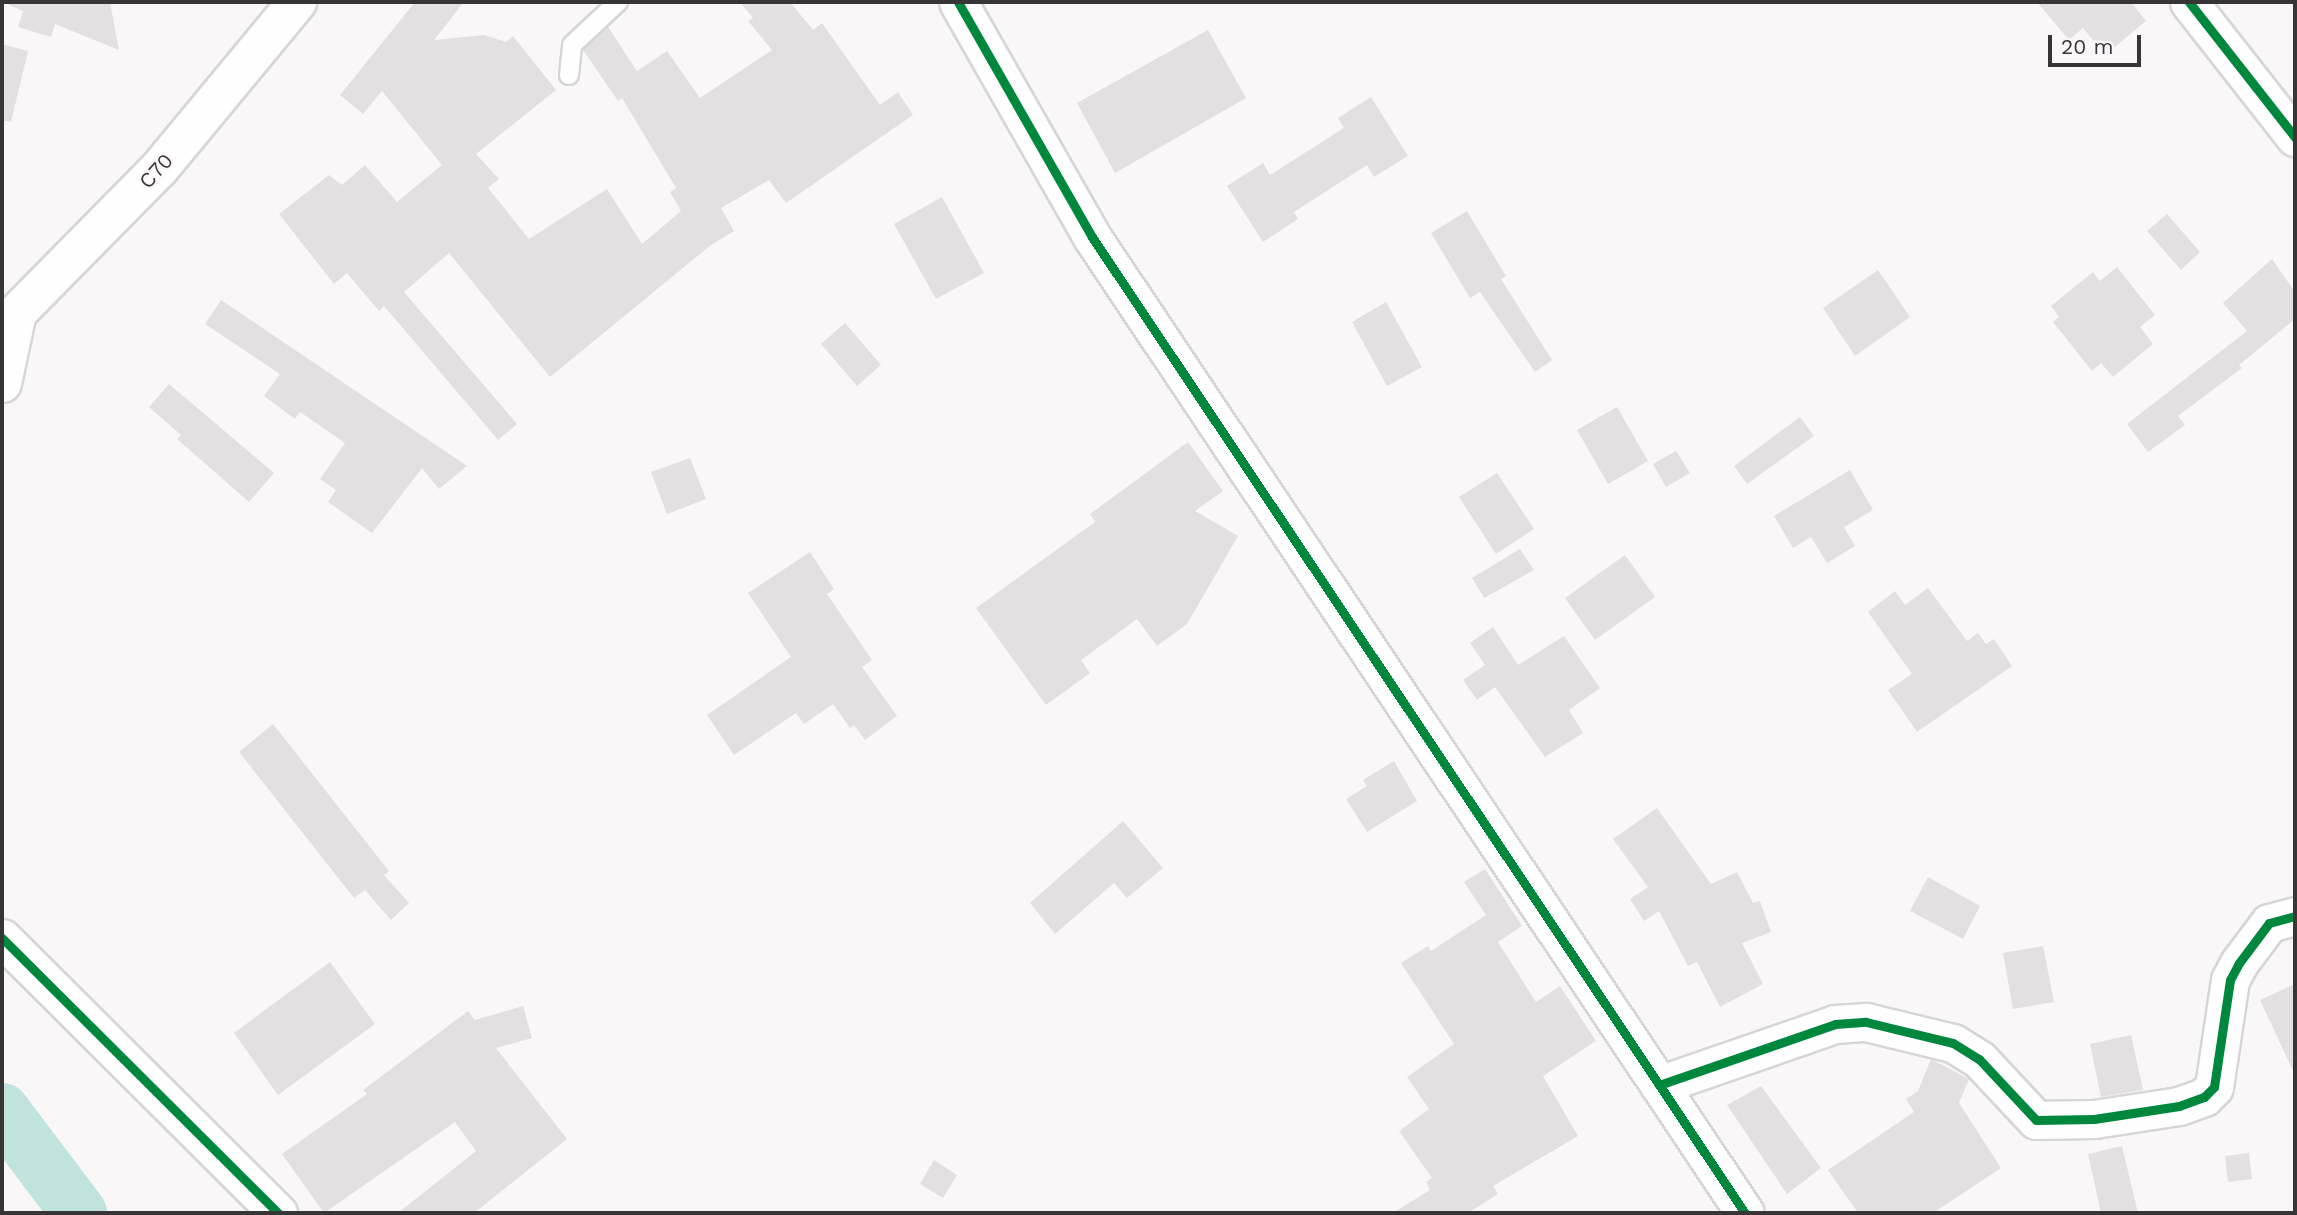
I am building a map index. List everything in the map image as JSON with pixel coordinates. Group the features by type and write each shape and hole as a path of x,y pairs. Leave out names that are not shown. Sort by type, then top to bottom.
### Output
{"highway":[{"name":"C70","path":"9,323 159,169 297,2"}],"street":[{"path":"958,2 1092,237 1745,1213"},
{"path":"2189,2 2295,137"},
{"path":"2,383 9,323"},
{"path":"1659,1085 1835,1024 1866,1022 1953,1044 1979,1059 2036,1120 2094,1119 2179,1106 2204,1097 2214,1087 2230,980 2239,963 2269,923 2295,916"},
{"path":"2,938 278,1213"}],"lane":[{"path":"569,75 572,45 618,2"}],"building":[{"path":"3,2 110,2 119,50 55,24 51,37 18,27 23,11"},
{"path":"415,2 464,2 434,40 484,35 506,42 513,36 556,90 476,154 499,179 488,188 529,239 607,189 642,244 681,211 670,192 676,188 622,98 618,101 583,50 608,27 637,71 667,51 700,98 772,50 748,21 753,18 740,2 790,2 813,30 822,23 880,105 898,92 913,115 786,203 769,180 721,208 734,231 711,245 550,377 449,253 404,292 517,424 498,440 384,306 379,311 347,273 334,284 279,214 329,175 342,185 365,165 397,202 442,165 382,91 363,114 340,95"},
{"path":"2037,2 2131,2 2146,21 2105,55 2083,28 2069,40"},
{"path":"1208,30 1246,98 1115,173 1077,103"},
{"path":"2,44 28,51 11,122 2,120"},
{"path":"1371,97 1408,156 1374,177 1367,165 1294,212 1298,219 1263,242 1227,186 1263,163 1270,175 1344,128 1338,118"},
{"path":"942,197 984,273 936,299 894,224"},
{"path":"1467,211 1506,276 1501,279 1552,360 1535,372 1480,292 1470,298 1431,233"},
{"path":"2167,214 2200,252 2181,270 2147,231"},
{"path":"2272,259 2295,292 2295,319 2239,365 2242,368 2178,416 2185,425 2148,452 2127,424 2247,331 2223,303"},
{"path":"2117,267 2155,315 2140,327 2153,344 2113,377 2101,363 2092,371 2053,322 2059,317 2051,306 2093,272 2100,281"},
{"path":"1878,270 1910,317 1855,356 1823,308"},
{"path":"221,300 467,466 439,489 422,468 372,533 328,502 336,490 320,479 345,443 300,412 295,419 264,396 280,374 205,324"},
{"path":"1386,302 1422,367 1387,386 1352,322"},
{"path":"845,323 881,365 857,386 821,344"},
{"path":"169,384 274,473 249,502 177,439 181,435 149,407"},
{"path":"1617,407 1648,461 1608,484 1577,430"},
{"path":"1800,417 1814,436 1747,484 1734,466"},
{"path":"1188,442 1223,491 1195,511 1238,536 1187,624 1157,646 1137,619 1081,660 1090,673 1046,705 976,608 1095,522 1090,514"},
{"path":"1676,451 1690,473 1666,487 1653,464"},
{"path":"690,458 706,499 667,514 651,472"},
{"path":"1850,470 1873,510 1844,527 1855,546 1827,563 1811,537 1793,548 1774,516"},
{"path":"1497,473 1534,529 1496,554 1459,497"},
{"path":"1520,549 1534,570 1484,598 1472,578"},
{"path":"810,552 834,589 827,594 872,660 862,667 897,716 865,740 854,725 850,728 833,704 804,724 796,713 734,755 707,715 791,657 748,593"},
{"path":"1625,555 1655,597 1595,640 1565,598"},
{"path":"1928,588 1967,641 1978,633 1986,644 1994,639 2012,666 1917,732 1888,690 1912,674 1868,612 1895,591 1905,605"},
{"path":"1493,627 1518,665 1564,636 1600,688 1569,710 1583,733 1545,757 1495,687 1477,700 1463,680 1485,665 1470,643"},
{"path":"273,724 389,871 384,875 409,903 391,920 365,890 354,898 239,752"},
{"path":"1394,761 1417,801 1367,832 1346,799 1367,786 1363,780"},
{"path":"1657,808 1711,884 1737,872 1753,903 1760,901 1771,932 1742,943 1763,984 1720,1007 1697,962 1688,966 1659,911 1644,921 1630,899 1648,887 1613,839"},
{"path":"1123,821 1163,868 1127,898 1114,883 1055,934 1030,903"},
{"path":"1485,869 1522,926 1498,942 1536,1002 1560,986 1596,1041 1543,1076 1578,1136 1493,1186 1498,1194 1468,1213 1393,1213 1430,1190 1426,1182 1432,1178 1399,1131 1429,1109 1407,1077 1454,1044 1401,963 1428,946 1431,951 1486,915 1464,882"},
{"path":"1928,877 1980,906 1963,939 1910,911"},
{"path":"2043,946 2054,1002 2013,1009 2003,953"},
{"path":"330,962 375,1024 278,1095 234,1033"},
{"path":"2295,984 2295,1075 2260,1000"},
{"path":"523,1006 532,1038 496,1048 567,1139 474,1213 398,1213 476,1151 455,1122 324,1213 282,1154 367,1094 363,1090 468,1011 475,1020"},
{"path":"2131,1035 2143,1090 2101,1097 2090,1044"},
{"path":"1931,1059 1969,1079 1959,1103 2001,1168 1933,1213 1858,1213 1828,1170 1914,1112 1906,1099 1918,1091"},
{"path":"1761,1086 1821,1168 1787,1194 1727,1105"},
{"path":"2122,1146 2138,1213 2101,1213 2088,1154"},
{"path":"2249,1153 2252,1179 2228,1182 2225,1156"},
{"path":"934,1160 957,1175 943,1198 920,1184"}],"waterway":[{"path":"2,1111 79,1213"}],"cycle path":[{"path":"958,2 1092,237 1745,1213"},
{"path":"2189,2 2295,137"},
{"path":"1659,1085 1835,1024 1866,1022 1953,1043 1979,1059 2036,1120 2094,1119 2179,1106 2204,1097 2214,1087 2230,980 2239,963 2269,923 2295,916"},
{"path":"2,938 278,1213"}]}
